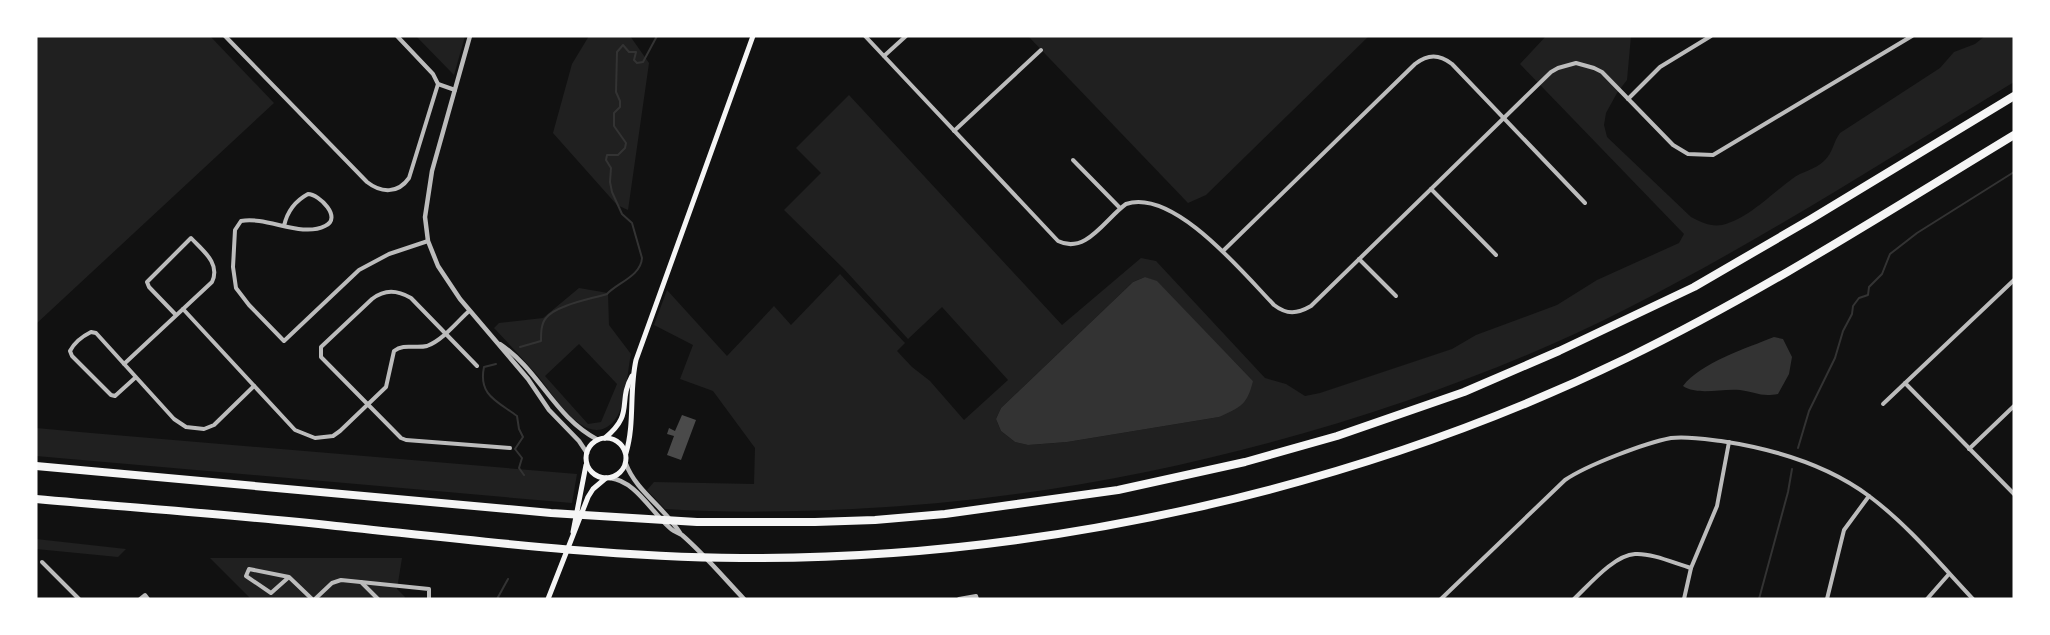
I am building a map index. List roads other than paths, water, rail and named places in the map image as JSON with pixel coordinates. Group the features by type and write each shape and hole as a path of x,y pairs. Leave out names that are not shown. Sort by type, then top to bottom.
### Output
{"highway":[{"path":"36,466 551,513 697,522 814,522 945,514 1118,490 1245,462 1337,436 1464,392 1559,351 1694,287 2014,96"},
{"path":"36,499 536,546 658,555 743,558 907,551 1030,538 1168,513 1252,495 1424,442 1562,387 1682,330 1788,271 2014,135"}],"main road":[{"path":"548,599 590,493 608,478 621,472 626,464 626,453 632,428 633,374 637,356 753,36"},
{"path":"573,534 586,453 591,445 605,438 616,428 623,418 627,385 633,374"},
{"path":"605,438 618,441 626,453"},
{"path":"586,462 593,473 608,478"}],"street":[{"path":"225,36 367,182 382,190 400,188 409,178 438,84 433,74 397,36"},
{"path":"470,36 432,171 427,199 428,241 444,278 469,311 528,379 549,410 581,443 586,453"},
{"path":"865,36 1052,236 1064,244 1071,245 1084,241 1120,208 1140,201 1170,212 1193,225 1223,251 1281,312 1291,314 1302,312 1311,306 1551,72 1558,68 1576,63 1585,64 1602,72 1673,145 1688,154 1713,155 1912,36"},
{"path":"884,56 906,36"},
{"path":"1628,99 1660,68 1711,36"},
{"path":"954,131 1041,50"},
{"path":"1223,251 1415,64 1426,57 1440,57 1446,60 1585,203"},
{"path":"438,84 456,90"},
{"path":"1073,160 1120,208"},
{"path":"1431,189 1496,255"},
{"path":"284,226 286,215 308,194 318,197 331,214 332,219 329,225 307,230 244,220 238,223 235,230 233,267 236,288 284,341 359,270 389,254 428,241"},
{"path":"124,364 212,282 214,276 212,261 190,238 147,282 176,315"},
{"path":"1359,259 1396,296"},
{"path":"1883,404 2014,280"},
{"path":"477,366 411,298 397,292 381,292 321,347 320,352 321,357 401,438 510,448"},
{"path":"183,309 295,430 315,438 333,436 386,387 394,351 401,347 427,346 469,311"},
{"path":"136,377 115,396 111,395 72,356 70,351 91,332 96,333 124,364 136,377 174,419 186,427 196,429 204,429 214,424 254,386"},
{"path":"495,340 516,355 572,423 598,440"},
{"path":"1905,383 2014,494"},
{"path":"1969,449 2014,406"},
{"path":"1441,599 1575,473 1672,438 1699,438 1759,446 1791,455 1819,468 1869,496 1915,538 1973,599"},
{"path":"1684,599 1691,568 1717,506 1729,442"},
{"path":"626,464 633,478 681,535 744,599"},
{"path":"608,478 627,485 670,528 681,535"},
{"path":"1827,599 1844,530 1869,496"},
{"path":"1574,599 1618,559 1628,555 1642,554 1691,568"},
{"path":"42,562 79,599"},
{"path":"290,577 271,594 246,576 249,569 290,577 314,599 332,583 341,580 429,589 429,599"},
{"path":"1927,599 1949,574"},
{"path":"360,582 378,599"},
{"path":"140,599 144,595 148,599"},
{"path":"959,599 976,596 977,599"}],"waterway":[{"path":"520,347 541,341 543,323 551,313 565,306 607,294 638,270 641,264 642,258 632,223 622,214 612,192 611,168 606,160 607,155 618,155 625,148 626,143 614,126 614,113 620,107 616,92 617,52 623,45 629,52 636,52 634,60 637,63 643,62 657,36"},
{"path":"1798,448 1809,411 1835,358 1853,306 1859,298 1868,295 1869,287 1882,274 1890,254 1917,233 2014,172"},
{"path":"496,364 484,367 484,384 496,401 517,416 523,437 515,449 522,458 519,468 524,475"},
{"path":"1759,599 1792,469"},
{"path":"497,599 508,579"}]}
